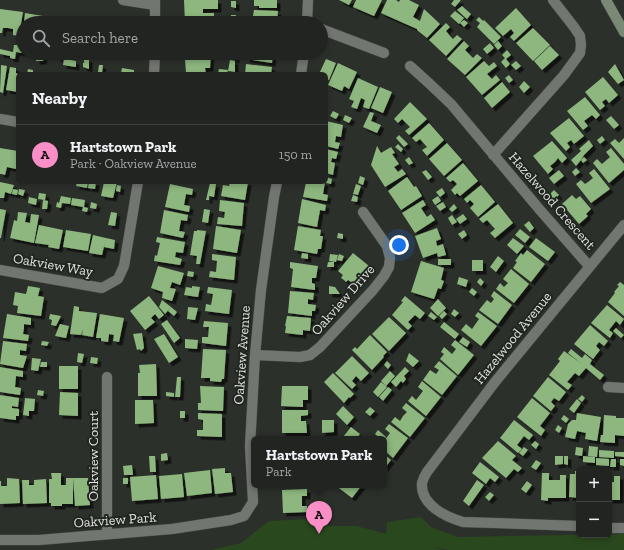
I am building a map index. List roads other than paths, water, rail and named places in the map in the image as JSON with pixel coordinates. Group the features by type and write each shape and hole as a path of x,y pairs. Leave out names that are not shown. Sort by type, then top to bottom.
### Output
{"street":[{"path":"123,0 155,3 155,16"},
{"path":"307,16 308,0"},
{"name":"Hazelwood Crescent","path":"494,155 564,75 580,53 580,36 553,0"},
{"path":"606,0 624,32"},
{"path":"328,32 384,53"},
{"path":"154,72 155,60"},
{"path":"301,72 303,60"},
{"name":"Hazelwood Crescent","path":"410,66 450,104 589,266"},
{"path":"0,119 16,122"},
{"name":"Oakview Way","path":"0,270 102,288 118,279 124,266 138,184"},
{"name":"Oakview Avenue","path":"251,465 250,446 255,355 262,282 277,184"},
{"name":"Oakview Drive","path":"255,355 300,357 310,354 320,347 373,290 384,276 389,267 389,252 382,238 363,212"},
{"name":"Hazelwood Avenue","path":"576,526 463,522 451,518 431,504 425,497 422,489 422,482 427,472 498,379 624,225"},
{"name":"Oakview Court","path":"107,377 107,534"},
{"path":"608,387 624,388"},
{"name":"Oakview Avenue","path":"231,520 244,516 253,502 252,488"},
{"name":"Oakview Park","path":"0,540 39,540 172,529 231,520"},
{"path":"612,528 624,528"}],"place":[{"name":"Hartstown Park","path":"319,534"}]}
